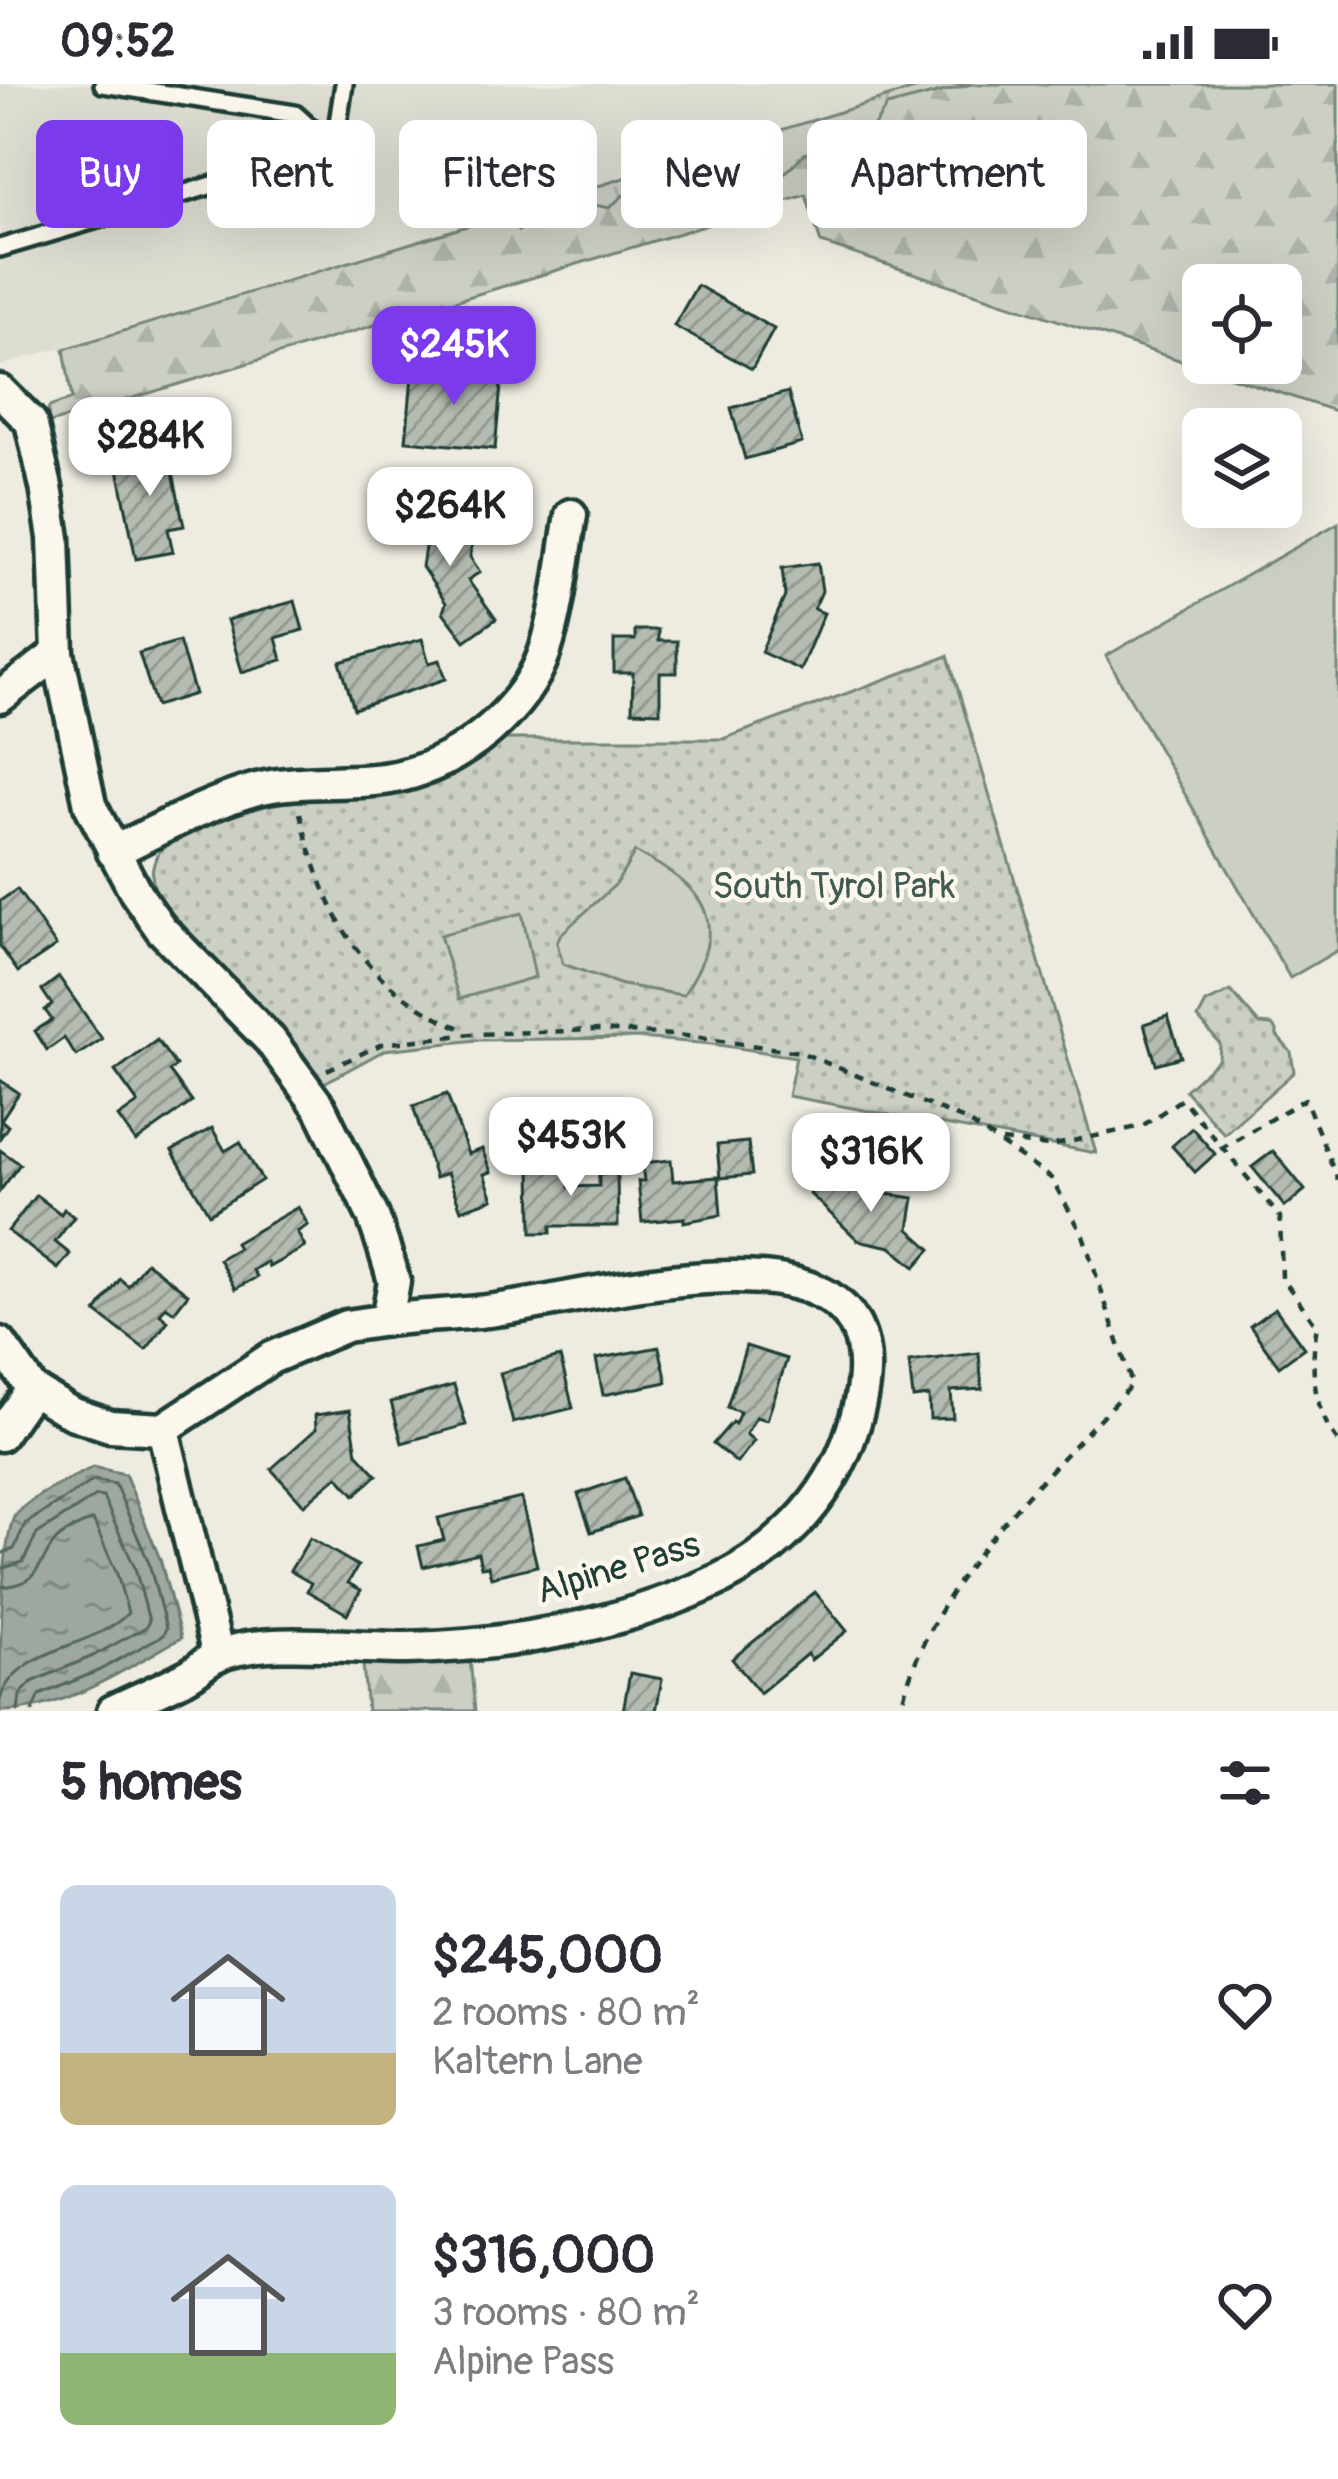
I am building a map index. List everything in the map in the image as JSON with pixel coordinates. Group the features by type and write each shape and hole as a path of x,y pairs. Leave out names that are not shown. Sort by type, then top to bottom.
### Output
{"street":[{"path":"0,391 31,422 46,487 54,538 58,653 90,805 161,929 258,1027 302,1082 342,1150 374,1216 394,1281 387,1320"},
{"path":"113,852 188,814 256,790 402,776 450,758 487,731 522,694 543,656 571,515"},
{"path":"0,697 58,653"},
{"name":"Alpine Pass","path":"113,1711 218,1656 268,1647 408,1648 520,1637 600,1621 705,1587 750,1564 795,1526 828,1483 850,1436 867,1363 860,1330 829,1294 760,1280 658,1280 495,1310 346,1327 272,1358 163,1429"},
{"path":"0,1343 32,1390 71,1413 110,1426 163,1429 218,1656"},
{"path":"0,1436 32,1390"}],"lane":[{"path":"103,84 295,114 302,120"},
{"path":"338,120 344,84"},
{"path":"0,248 207,187"}],"path":[{"path":"292,783 333,910 364,961 395,993 431,1017 472,1034"},
{"path":"302,1082 382,1044 472,1034 601,1030 686,1036 800,1052 968,1121 1051,1178 1083,1235 1132,1384 966,1567 930,1624 900,1711"},
{"path":"997,1141 1050,1146 1142,1126 1182,1099 1280,1217 1282,1278 1317,1326 1312,1351 1317,1401 1326,1427 1338,1441"},
{"path":"1220,1149 1305,1099 1338,1180"}],"shaded area":[{"path":"0,84 931,84 783,129 783,120 621,120 621,178 597,185 597,120 399,120 399,228 456,228 0,366"}],"green space":[{"path":"931,84 972,84 888,106 879,120 813,120"},
{"path":"972,84 1338,84 1338,412 1252,384 1302,384 1302,264 1182,264 1182,361 821,243 816,228 1087,228 1087,120 878,120 887,106"},
{"path":"807,122 807,168 783,171 783,129"},
{"path":"804,154 807,198 783,202 783,173"},
{"path":"621,179 621,205 597,212 597,186"},
{"path":"621,197 621,228 697,228 47,424 49,407 72,399 64,349 461,228 597,228 597,205 609,208"},
{"path":"1338,523 1338,950 1290,978 1106,656"},
{"name":"South Tyrol Park","path":"948,656 1096,1153 788,1096 796,1057 712,1044 638,1038 477,1040 385,1050 324,1083 299,1048 165,906 153,883 155,860 165,845 224,818 276,803 390,795 434,785 457,774 502,739 723,739"},
{"path":"635,852 679,879 704,910 709,927 707,947 683,995 622,985 563,964 557,943 560,935 616,884"},
{"path":"522,913 535,977 459,999 440,935"},
{"path":"1231,991 1259,1024 1272,1025 1277,1031 1291,1052 1294,1072 1224,1134 1185,1090 1219,1059 1220,1044 1198,1018 1206,1003"},
{"path":"470,1659 475,1711 367,1711 363,1664"}],"water":[{"path":"93,1467 125,1474 160,1559 181,1638 71,1696 0,1711 3,1581 14,1517 40,1495"}],"building":[{"path":"697,285 774,329 752,369 674,326"},
{"path":"413,367 502,375 495,449 406,441"},
{"path":"788,392 802,443 745,459 731,408"},
{"path":"167,443 184,526 168,529 173,552 136,559 115,454"},
{"path":"411,504 445,511 443,529 474,532 470,557 480,572 468,580 496,619 465,641 443,612 446,603 422,567 426,541 405,536"},
{"path":"818,563 822,591 814,609 824,613 800,670 761,652 785,596 782,568"},
{"path":"295,601 303,630 276,638 282,660 242,672 227,620"},
{"path":"635,630 658,630 658,641 677,641 677,673 660,673 660,712 632,711 633,673 614,673 614,640 635,640"},
{"path":"422,639 429,663 440,660 446,679 354,709 340,662"},
{"path":"179,641 195,694 156,706 139,653"},
{"path":"17,889 56,946 18,972 0,946 0,901"},
{"path":"59,977 102,1039 76,1056 64,1038 47,1050 35,1031 52,1020 45,1010 52,1005 42,990"},
{"path":"1168,1016 1181,1057 1156,1064 1144,1024"},
{"path":"157,1040 176,1066 169,1071 192,1102 136,1142 118,1117 138,1103 115,1071"},
{"path":"0,1080 19,1093 1,1120 8,1126 0,1138"},
{"path":"447,1094 468,1154 482,1149 491,1172 484,1174 493,1199 461,1210 447,1173 435,1178 413,1106"},
{"path":"212,1128 225,1151 240,1142 262,1180 209,1214 172,1151"},
{"path":"1192,1128 1215,1154 1195,1172 1172,1146"},
{"path":"748,1142 752,1175 720,1178 717,1145"},
{"path":"0,1150 20,1164 0,1191"},
{"path":"1273,1151 1305,1190 1285,1207 1252,1167"},
{"path":"671,1160 673,1181 718,1177 721,1215 684,1222 684,1218 642,1222 638,1181 644,1181 642,1163"},
{"path":"531,1162 569,1162 569,1187 599,1186 599,1173 617,1174 618,1226 551,1226 551,1233 532,1233"},
{"path":"837,1164 866,1191 914,1198 909,1229 931,1249 915,1267 891,1247 858,1240 810,1194"},
{"path":"36,1195 61,1214 64,1209 74,1217 55,1242 70,1254 58,1269 8,1231"},
{"path":"298,1207 308,1225 297,1232 305,1247 269,1267 267,1262 253,1270 257,1277 235,1289 219,1259 238,1248 235,1243"},
{"path":"146,1262 188,1294 174,1312 166,1306 160,1314 168,1321 146,1350 96,1312 120,1279 128,1286"},
{"path":"1275,1308 1304,1348 1279,1366 1250,1326"},
{"path":"746,1346 787,1359 767,1420 756,1417 746,1434 754,1441 737,1463 713,1444 735,1424 740,1412 727,1407"},
{"path":"659,1347 667,1382 603,1395 596,1359"},
{"path":"979,1353 982,1389 951,1391 953,1418 930,1419 929,1396 913,1398 909,1362"},
{"path":"560,1357 573,1408 513,1423 500,1373"},
{"path":"454,1385 466,1425 402,1443 391,1402"},
{"path":"350,1410 357,1453 377,1475 355,1495 338,1476 304,1505 271,1469 316,1429 315,1415"},
{"path":"625,1478 638,1516 591,1532 578,1494"},
{"path":"521,1498 537,1566 491,1577 488,1566 481,1567 478,1553 423,1567 418,1546 444,1540 438,1518"},
{"path":"310,1538 358,1566 348,1583 361,1590 347,1614 307,1591 311,1583 290,1571"},
{"path":"815,1592 847,1631 811,1660 807,1654 760,1693 732,1659"},
{"path":"630,1673 662,1679 656,1711 623,1711"}]}
